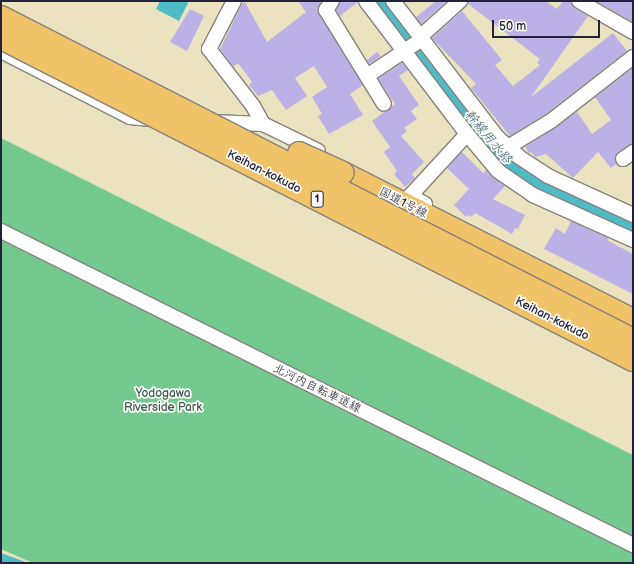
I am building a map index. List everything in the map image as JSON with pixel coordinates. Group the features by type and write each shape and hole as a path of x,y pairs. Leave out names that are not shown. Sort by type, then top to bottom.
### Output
{"highway":[{"name":"Keihan-kokudo","path":"1,17 633,340"},
{"name":"Keihan-kokudo","path":"1,38 633,360"},
{"name":"国道1号線","path":"166,101 277,144 343,173 633,320"}],"street":[{"path":"234,1 209,49 253,106 263,124"},
{"path":"332,1 326,10 384,104"},
{"path":"366,1 406,51 467,134 498,171 514,184 533,195 633,240"},
{"path":"393,1 508,147 519,157 548,176 633,214"},
{"path":"367,76 406,51 460,1"},
{"path":"579,1 633,32"},
{"path":"1,51 130,117 263,124 410,196 633,309"},
{"path":"508,147 551,121 633,57"},
{"path":"410,196 467,134"},
{"name":"北河内自転車道線","path":"1,231 633,545"}],"green space":[{"name":"Yodogawa Riverside Park","path":"1,138 633,455 633,563 33,563 1,549"}],"water":[{"path":"160,1 189,1 179,21 156,9"},
{"path":"1,553 23,561 27,563 1,563"}],"building":[{"path":"298,1 322,1 318,9 319,14 363,85 350,94 363,115 329,134 318,116 322,114 312,97 327,87 314,66 295,78 307,96 286,110 272,90 258,96 249,85 252,82 238,63 233,67 220,49 242,4 245,2 267,42 306,12"},
{"path":"340,1 358,2 340,16 336,10"},
{"path":"436,1 447,1 421,24 416,17"},
{"path":"468,1 545,1 557,9 563,1 571,1 574,8 588,16 531,97 613,33 627,51 546,114 510,136 471,88 476,84 432,38 462,11 502,60 495,65 513,86 540,65 537,63 540,59 468,4"},
{"path":"596,1 633,1 633,22"},
{"path":"190,9 204,16 187,51 170,42"},
{"path":"377,52 381,56 369,64 367,60"},
{"path":"402,63 408,70 399,76 419,105 411,111 417,119 404,128 407,131 401,136 424,162 412,174 415,178 405,187 394,174 397,171 384,152 390,147 372,121 395,104 378,79"},
{"path":"633,68 633,144 618,152 615,159 616,164 611,168 598,152 573,178 546,154 535,157 531,152 529,153 525,147 577,112 592,134 611,120 595,97"},
{"path":"462,152 483,173 486,170 505,186 493,199 525,215 518,229 515,228 512,234 475,213 471,217 468,215 466,217 454,205 469,189 447,168"},
{"path":"571,221 608,238 607,240 633,254 633,294 544,249 556,228 565,234"}],"waterway":[{"name":"幹線用水路","path":"383,1 488,141 510,165 535,181 633,225"}]}
